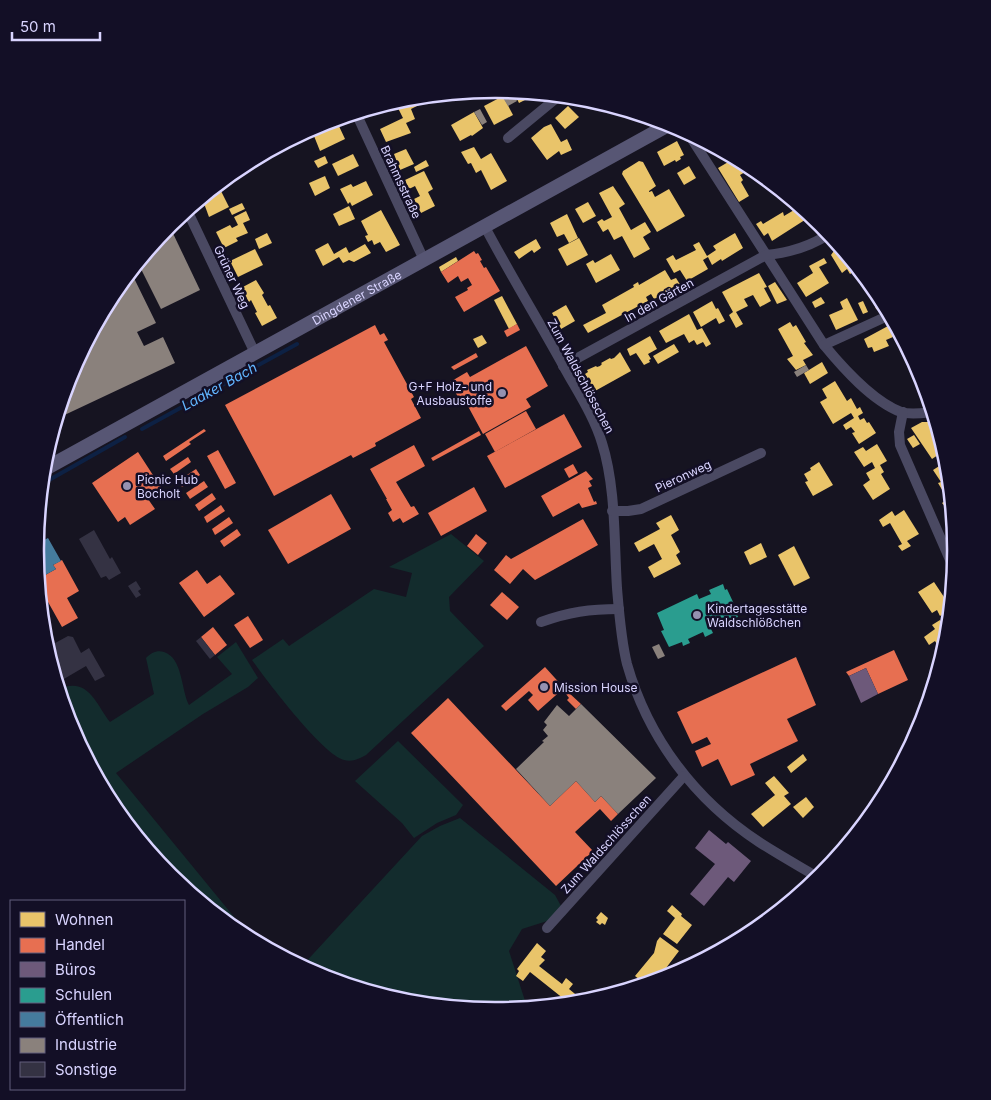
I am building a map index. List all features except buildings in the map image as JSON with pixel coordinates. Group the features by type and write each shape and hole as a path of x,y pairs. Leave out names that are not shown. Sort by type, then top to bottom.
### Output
{"main road":[{"name":"Dingdener Straße","path":"52,465 660,130"}],"street":[{"path":"508,138 552,102"},
{"name":"Brahmsstraße","path":"359,120 424,260"},
{"path":"696,146 824,345 841,367 866,389 903,412 925,412"},
{"name":"Grüner Weg","path":"190,217 255,353"},
{"name":"Zum Waldschlösschen","path":"485,226 587,409 602,441 608,465 619,609 627,662 640,704 653,730 684,776 704,797 759,842 811,873"},
{"name":"In den Gärten","path":"563,366 766,255 780,254 793,250 821,237"},
{"path":"824,345 881,320"},
{"path":"903,412 899,432 900,445 947,553"},
{"name":"Pieronweg","path":"612,511 628,512 641,509 761,453"},
{"path":"541,622 565,613 593,609 619,609"},
{"name":"Zum Waldschlösschen","path":"547,928 684,776"}],"green space":[{"path":"49,485 47,513 46,514 48,491"},
{"path":"451,534 484,561 449,597 450,611 484,646 366,755 358,759 344,760 335,755 309,731 252,660 283,639 289,646 374,589 406,597 412,573 389,567"},
{"path":"236,642 258,678 248,687 203,714 116,773 236,920 198,890 156,848 137,825 104,776 90,750 65,687 77,686 84,689 95,700 110,722 154,694 146,658 154,652 164,652 175,661 189,705 232,674 217,657"},
{"path":"398,741 463,805 456,815 437,823 414,838 402,823 355,781"},
{"path":"460,818 555,895 566,915 522,929 509,951 525,1001 466,1001 407,993 350,978 307,960 422,836"}],"waterway":[{"name":"Laaker Bach","path":"142,429 297,344"},
{"name":"Laaker Bach","path":"50,480 125,437"}],"place":[{"name":"G+F Holz- und Ausbaustoffe","path":"502,393"},
{"name":"Picnic Hub Bocholt","path":"127,486"},
{"name":"Kindertagesstätte Waldschlößchen","path":"697,615"},
{"name":"Mission House","path":"544,687"}]}
